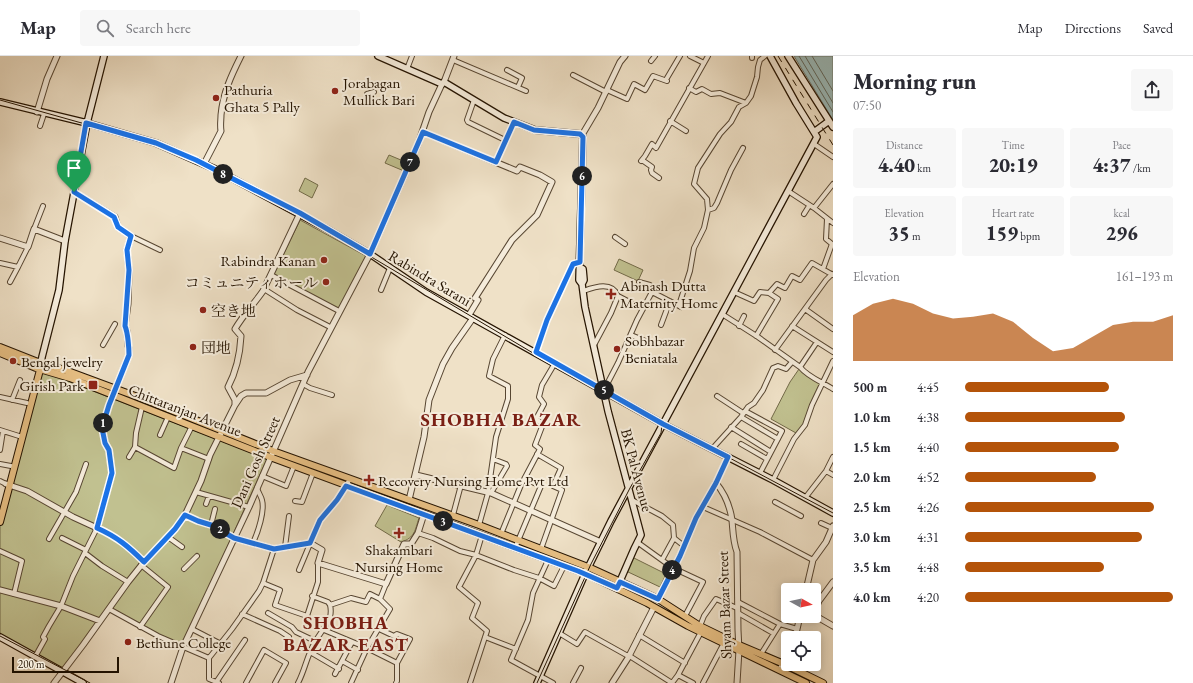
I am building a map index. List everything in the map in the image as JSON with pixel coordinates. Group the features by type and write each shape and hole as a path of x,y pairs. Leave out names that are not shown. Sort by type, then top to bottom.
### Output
{"main road":[{"path":"0,507 5,483 39,364 58,290 86,123 104,56"},
{"path":"378,56 443,83 504,118 534,130 582,135"},
{"path":"536,683 588,567 817,137 770,56"},
{"path":"788,56 833,127"},
{"name":"Rabindra Sarani","path":"0,102 44,114 86,123 156,143 204,164 300,213 370,254 426,292 663,424 760,473 833,513"},
{"path":"814,132 829,121"},
{"name":"BK Pal Avenue","path":"582,135 579,280 582,284 585,307 604,390 641,535 617,588"},
{"path":"0,347 39,364 65,370 273,451 453,515 588,567 658,599 724,643 761,654 781,663"},
{"name":"Chittaranjan Avenue","path":"0,353 39,364 114,396 270,458 585,574 701,629"},
{"path":"0,522 5,483 39,364"},
{"path":"701,629 806,683 809,678"},
{"path":"0,637 83,683"},
{"path":"796,671 809,678 823,683"}],"street":[{"path":"37,112 47,79 57,56"},
{"path":"204,164 221,131 220,126 224,97 228,81 241,56"},
{"path":"407,69 412,56"},
{"path":"582,135 607,91 620,62 625,56"},
{"path":"651,61 655,56"},
{"path":"573,75 627,99 634,84 645,90 653,76 667,80 680,56"},
{"path":"690,56 704,63"},
{"path":"660,178 652,173 652,167 642,160 652,144 656,148 708,56"},
{"path":"652,292 681,307 680,302 690,271 694,248 704,228 708,210 707,199 694,184 698,168 720,134 731,122 739,108 746,103 751,96 754,89 760,60 765,56"},
{"path":"454,58 526,91"},
{"name":"Dani Gosh Street","path":"171,683 183,647 257,488 306,375 330,327 370,254 423,132 429,112 454,58"},
{"path":"506,70 522,78 518,87"},
{"path":"689,88 696,92 702,89 711,94 720,92 746,103"},
{"path":"474,100 466,120 505,140"},
{"path":"40,126 44,114"},
{"path":"670,121 686,131"},
{"path":"496,162 514,122"},
{"path":"409,500 424,438 429,400 443,364 471,316 478,300 475,298 512,240 537,215 552,182 540,175 520,167 517,171 423,132"},
{"path":"814,144 833,158"},
{"path":"708,210 714,208 717,203 742,148"},
{"path":"804,214 833,184"},
{"path":"74,192 114,217 118,227 131,236 160,250"},
{"path":"788,192 833,223"},
{"path":"10,282 28,247 43,206"},
{"path":"235,405 235,400 228,388 238,365 240,353 241,336 235,329 245,314 256,303 264,289 300,213"},
{"path":"822,269 832,244 826,239 827,219"},
{"path":"34,229 65,241"},
{"path":"35,657 45,639 43,637 48,626 61,606 73,576 97,528 103,502 111,478 112,466 102,428 109,405 114,396 129,355 127,330 125,326 129,270 127,250 131,236"},
{"path":"615,237 625,244"},
{"path":"0,238 28,247"},
{"path":"769,293 777,284 785,288 792,276 800,280 812,262 832,274 804,309 775,350"},
{"path":"0,263 18,267"},
{"path":"536,352 547,320 573,264 580,264"},
{"path":"381,290 390,268"},
{"path":"271,274 339,311"},
{"path":"604,390 652,292 650,285 639,282"},
{"path":"583,291 603,286 616,291 618,296 643,309"},
{"path":"264,289 297,310 330,327"},
{"path":"734,292 754,301 760,292 769,293 778,299 756,336"},
{"path":"594,345 618,296"},
{"path":"661,325 670,302"},
{"path":"804,309 833,329"},
{"path":"722,314 800,367 805,374 823,382 833,389"},
{"path":"739,326 744,316"},
{"path":"103,345 115,324"},
{"path":"792,326 833,352"},
{"path":"479,525 489,493 496,437 508,399 508,386 489,376 493,359 505,335"},
{"path":"631,335 648,342"},
{"path":"800,367 817,342"},
{"path":"773,480 794,439 805,425 812,405 833,361"},
{"path":"712,448 748,407 754,403 763,390 773,368 778,366 786,369 792,362"},
{"path":"501,534 513,503 540,449 535,445 543,424 536,419 544,404 539,397 542,385 555,363"},
{"path":"54,683 128,582 143,563 168,537 185,515 222,430 241,396 246,393 266,393 290,380 306,375"},
{"path":"12,400 20,380"},
{"path":"303,384 310,388 332,395"},
{"path":"0,396 27,403"},
{"path":"717,396 778,439"},
{"path":"129,457 135,447 136,432 142,407"},
{"path":"743,414 782,431 760,473"},
{"path":"160,435 168,417"},
{"path":"135,447 174,468 181,448 192,426"},
{"path":"731,427 771,452"},
{"path":"0,450 2,430 18,436"},
{"path":"741,444 767,459"},
{"path":"181,448 209,459"},
{"path":"537,454 561,468 553,486 562,490 541,549"},
{"path":"658,599 728,457"},
{"path":"805,498 826,471 833,457"},
{"path":"489,493 507,466 506,464 493,459"},
{"path":"0,464 11,466"},
{"path":"49,539 76,492 86,464"},
{"path":"262,476 286,486 294,466"},
{"path":"826,471 833,476"},
{"path":"295,501 302,502 313,473"},
{"path":"416,475 489,493 601,542"},
{"path":"299,570 320,520 337,500 350,479"},
{"path":"515,548 541,486 525,479"},
{"path":"5,483 27,491 64,512 113,535 131,549 168,587 140,627"},
{"name":"Shyam Bazar Street","path":"716,483 722,490 728,502 732,520 734,544 737,552 739,682"},
{"path":"453,515 461,485"},
{"path":"253,543 258,532 263,500 257,488"},
{"path":"196,492 248,506"},
{"path":"206,504 209,496"},
{"path":"632,500 662,516 673,525 674,538 662,560"},
{"path":"775,502 801,516"},
{"path":"703,506 760,532 813,560"},
{"path":"211,525 215,509"},
{"path":"380,599 404,544 411,544 418,533 424,514"},
{"path":"185,515 211,525 234,538 274,549 310,543 322,550 318,563 318,582 312,596 307,616 275,605 280,590 263,583"},
{"path":"286,547 288,516"},
{"path":"808,583 813,560 826,542 832,527 821,523"},
{"path":"418,533 433,538 460,551 476,555 539,578 554,586 564,566"},
{"path":"470,683 487,631 472,618 478,603 459,587 476,555 482,535"},
{"path":"168,537 182,547"},
{"path":"62,538 86,552 102,566 128,582"},
{"path":"674,538 684,546"},
{"path":"637,542 673,568 704,582 685,616"},
{"path":"245,640 218,682 209,681 209,658 221,644 259,591 274,549"},
{"path":"0,551 21,560 22,562 14,594"},
{"path":"184,568 197,556"},
{"path":"548,560 533,593 528,620 511,660 553,683"},
{"path":"318,563 386,584"},
{"path":"821,598 833,582"},
{"path":"0,590 61,606 100,621"},
{"path":"330,605 351,598 366,602 370,594 380,599 390,609 367,648 351,683"},
{"path":"305,683 299,682 315,641 324,630 332,610 328,602 312,596"},
{"path":"559,633 577,644 584,632 628,656 672,683 685,663 701,629 704,616 716,599 780,624 797,629 798,623"},
{"path":"612,683 654,607"},
{"path":"738,608 773,633"},
{"path":"109,609 140,627 209,658"},
{"path":"242,614 289,636"},
{"path":"268,614 292,627 296,632 315,641"},
{"path":"821,619 833,626"},
{"path":"761,654 780,624"},
{"path":"192,629 221,644"},
{"path":"379,629 394,636 397,634 410,640 397,663 396,683"},
{"path":"324,630 367,648 397,663"},
{"path":"639,635 685,663"},
{"path":"486,637 516,649"},
{"path":"335,674 352,642"},
{"path":"703,683 724,643"},
{"path":"246,683 264,650 286,663 275,683"},
{"path":"310,652 338,669"},
{"path":"342,661 358,670"},
{"path":"573,683 581,668"},
{"path":"678,675 693,683"}],"green space":[{"path":"389,155 408,163 404,171 385,163"},
{"path":"305,178 318,185 312,198 299,191"},
{"path":"300,220 366,256 337,312 273,276"},
{"path":"619,259 643,270 638,281 614,270"},
{"path":"799,369 807,376 821,382 804,424 796,433 771,419 790,382"},
{"path":"42,371 267,459 182,647 108,609 62,672 0,638 0,523"},
{"path":"387,505 419,518 414,533 406,540 401,542 375,526"},
{"path":"632,557 666,574 660,587 626,571"}],"water":[{"path":"794,56 833,56 833,120"}],"tram line":[{"path":"0,100 142,140 196,160 294,211 538,356 833,513"},
{"path":"537,683 591,564 630,488 661,433 662,425 658,418"},
{"path":"0,636 90,683"}],"railway":[{"path":"778,56 833,145"}],"place":[{"name":"Jorabagan Mullick Bari","path":"335,91"},
{"name":"Pathuria Ghata 5 Pally","path":"216,98"},
{"name":"Rabindra Kanan","path":"324,260"},
{"name":"コミュニティホール","path":"326,282"},
{"name":"Abinash Dutta Maternity Home","path":"611,294"},
{"name":"空き地","path":"203,310"},
{"name":"団地","path":"193,347"},
{"name":"Sobhbazar Beniatala","path":"617,349"},
{"name":"Bengal jewelry","path":"13,361"},
{"name":"Girish Park","path":"93,385"},
{"name":"Recovery Nursing Home Pvt Ltd","path":"369,480"},
{"name":"Shakambari Nursing Home","path":"399,533"},
{"name":"Bethune College","path":"128,642"}],"district":[{"name":"SHOBHA BAZAR","path":"501,419"},
{"name":"SHOBHA BAZAR EAST","path":"346,633"}],"route":[{"path":"514,122 534,130 582,135 580,262 573,264 547,320 536,352 663,424 728,457 716,483 696,518 680,556 658,599 620,582 617,588 586,574 346,486 337,500 320,520 310,543 274,549 234,538 211,525 185,515 175,529 144,562 131,549 113,535 97,528 112,473 109,450 105,443 102,428 109,405 114,396 129,355 127,330 125,326 128,304 129,270 127,250 131,236 118,227 114,217 74,192 86,123 156,143 196,160 300,213 370,254 423,132 496,162 514,122"}]}
